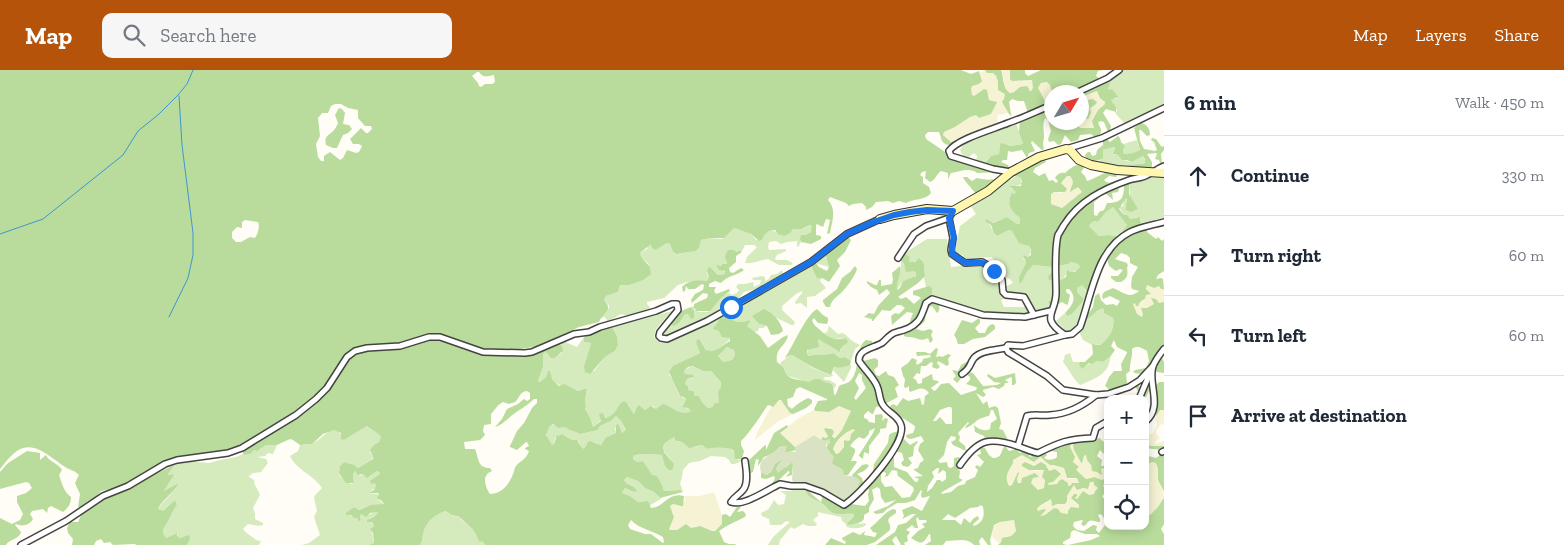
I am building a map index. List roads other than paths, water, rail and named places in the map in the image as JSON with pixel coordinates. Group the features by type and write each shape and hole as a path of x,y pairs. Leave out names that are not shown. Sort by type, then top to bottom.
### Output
{"street":[{"path":"1089,87 1108,78 1119,70"},
{"path":"1011,172 993,169 951,156 949,151 959,143 1044,108"},
{"path":"898,258 914,234 951,214 988,190 1011,172 1039,157 1102,138 1164,108"},
{"path":"1066,149 1070,150 1079,160 1091,165 1117,170 1164,173"},
{"path":"1065,335 1056,329 1051,321 1050,311 1055,301 1059,234 1071,215 1083,202 1108,187 1147,176 1164,166"},
{"path":"21,545 66,521 103,496 128,486 165,464 176,460 228,453 242,448 296,415 316,399 327,388 347,358 355,352 368,348 400,346 429,337 440,337 483,352 532,352 574,334 589,332 656,311 672,304 677,304 678,310 660,332 659,336 667,340 707,321 748,298 811,262 847,234 880,219 927,210 951,214"},
{"path":"951,214 954,238 952,254 965,263 982,262 989,266 1002,280 1003,292 1006,295 1024,296 1034,315"},
{"path":"962,374 970,368 975,357 981,354 1006,348 1008,345 1023,346 1072,334 1080,327 1101,263 1108,251 1122,236 1131,231 1164,222"},
{"path":"744,461 746,485 744,490 732,499 731,502 735,504 750,500 780,484 805,486 822,492 844,505 850,502 874,478 893,451 902,431 895,414 883,405 877,386 859,361 862,352 884,342 892,333 906,330 913,326 919,320 926,303 932,300 983,315 1013,317 1050,311"},
{"path":"1006,348 1008,352 1047,376 1063,390 1096,395 1108,394 1129,387 1140,380 1153,366"},
{"path":"1141,395 1153,366 1164,349"},
{"path":"1149,418 1154,410 1155,400 1153,366"},
{"path":"1018,446 1027,416 1052,415 1073,409 1088,402 1096,395"},
{"path":"960,465 974,447 984,441 996,441 1038,452 1069,440 1093,438 1096,428 1104,423"}],"waterway":[{"path":"0,234 43,219 123,155 138,131 178,95 187,84 193,70"},
{"path":"169,317 188,278 193,255 193,233 182,145 179,96"}]}
